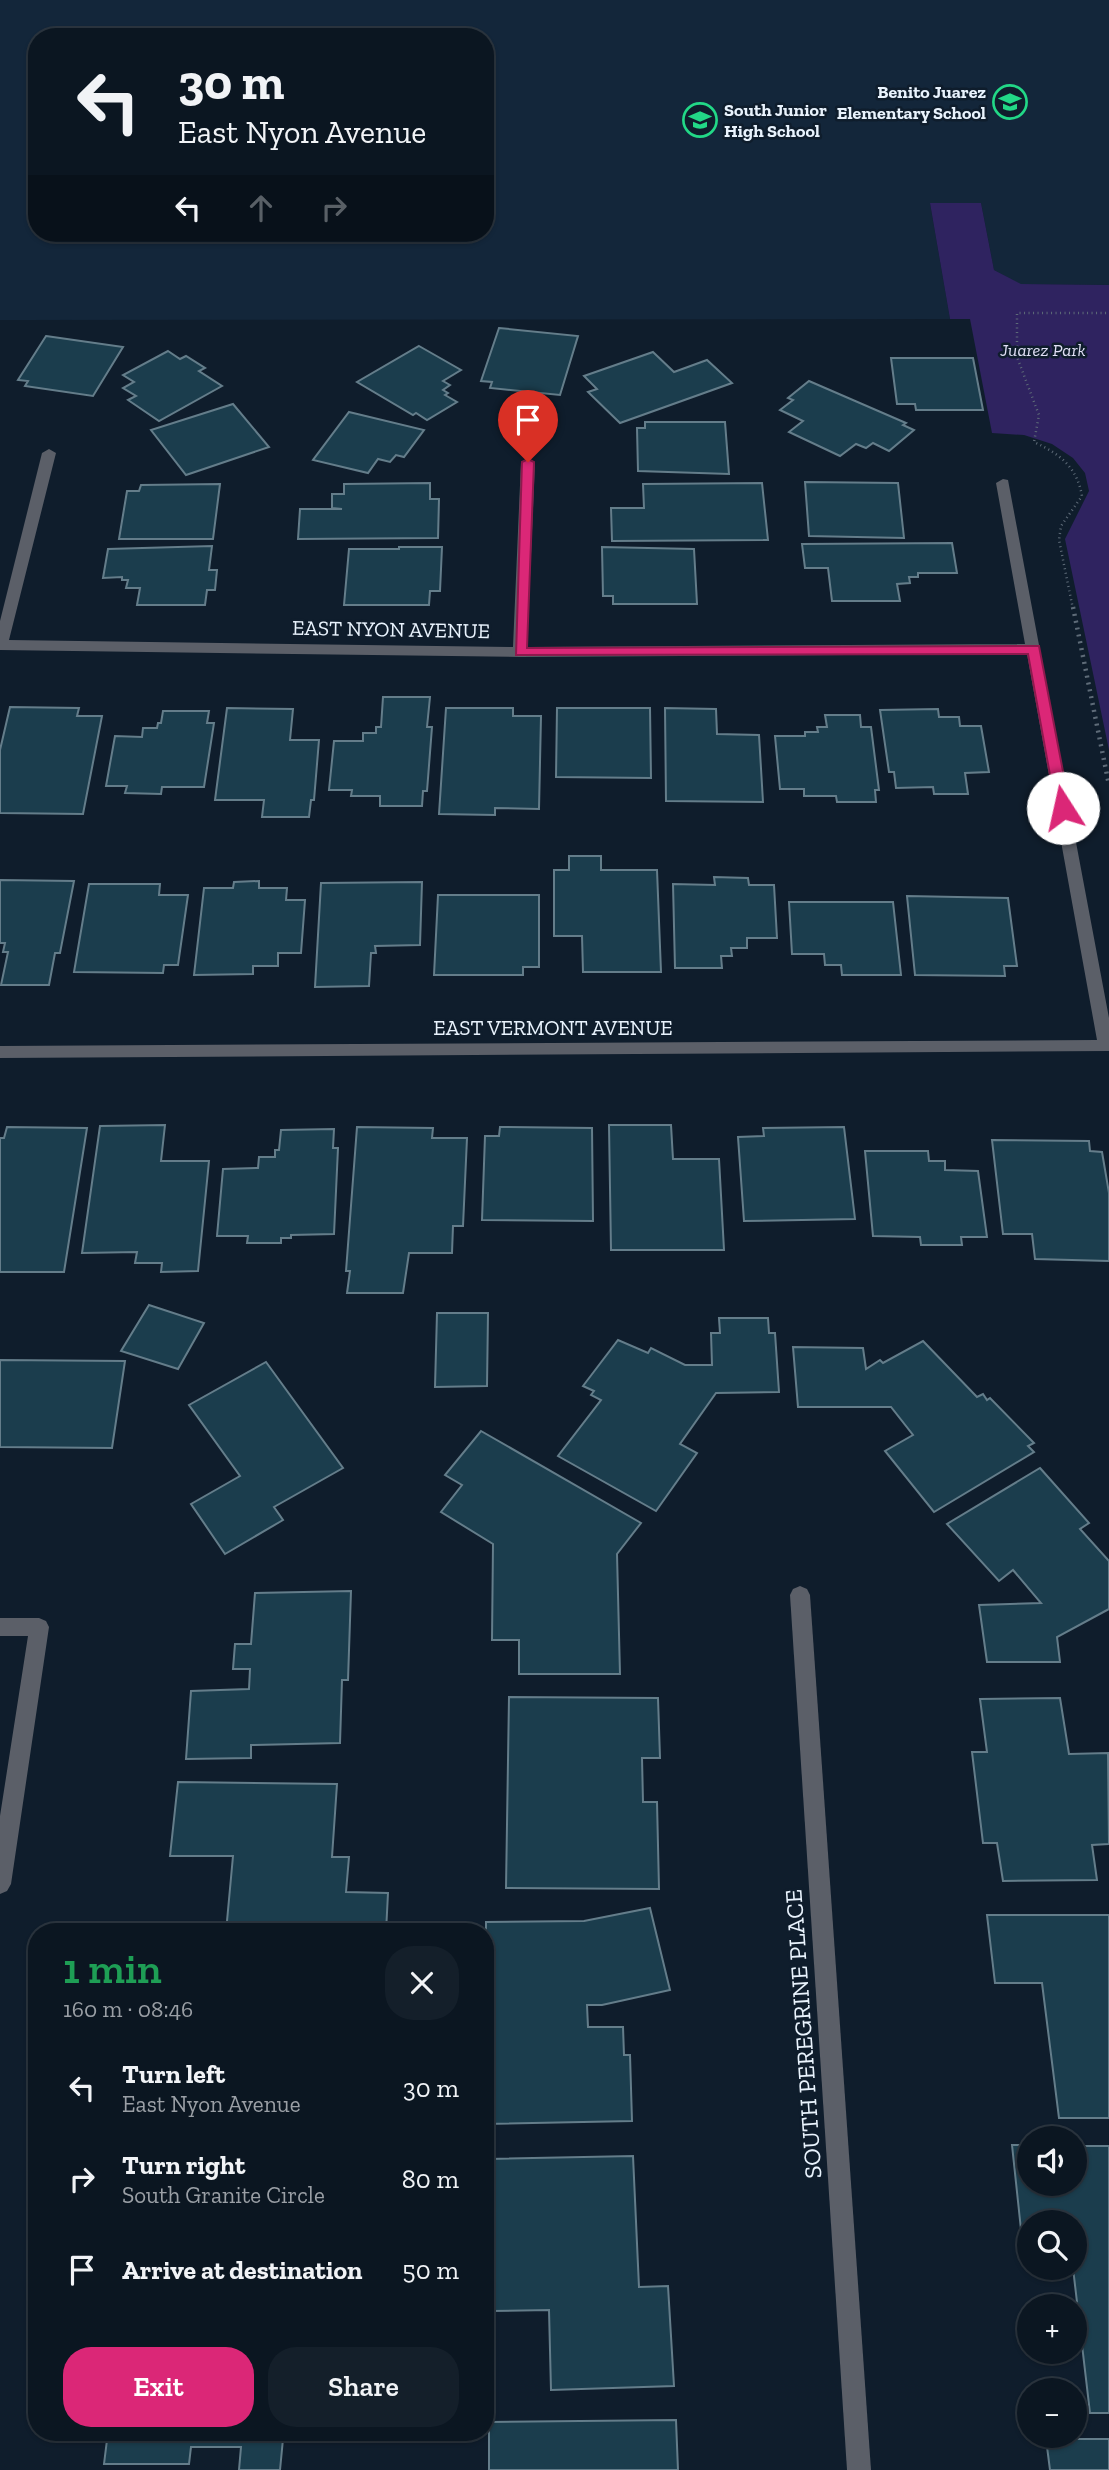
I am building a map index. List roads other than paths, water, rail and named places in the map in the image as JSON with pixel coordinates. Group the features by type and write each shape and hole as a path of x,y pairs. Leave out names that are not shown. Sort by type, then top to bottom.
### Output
{"street":[{"path":"0,645 49,453"},
{"path":"520,652 528,462"},
{"path":"1003,483 1034,649"},
{"name":"EAST NYON AVENUE","path":"0,645 520,652 1034,649"},
{"name":"EAST VERMONT AVENUE","path":"0,1052 1106,1046 1034,649"},
{"name":"SOUTH PEREGRINE PLACE","path":"800,1595 859,2470"},
{"path":"0,1627 39,1627 0,1884"}],"place":[{"name":"Benito Juarez Elementary School","path":"1010,102"},
{"name":"South Junior High School","path":"700,120"}],"park label":[{"name":"Juarez Park","path":"1043,350"}]}
